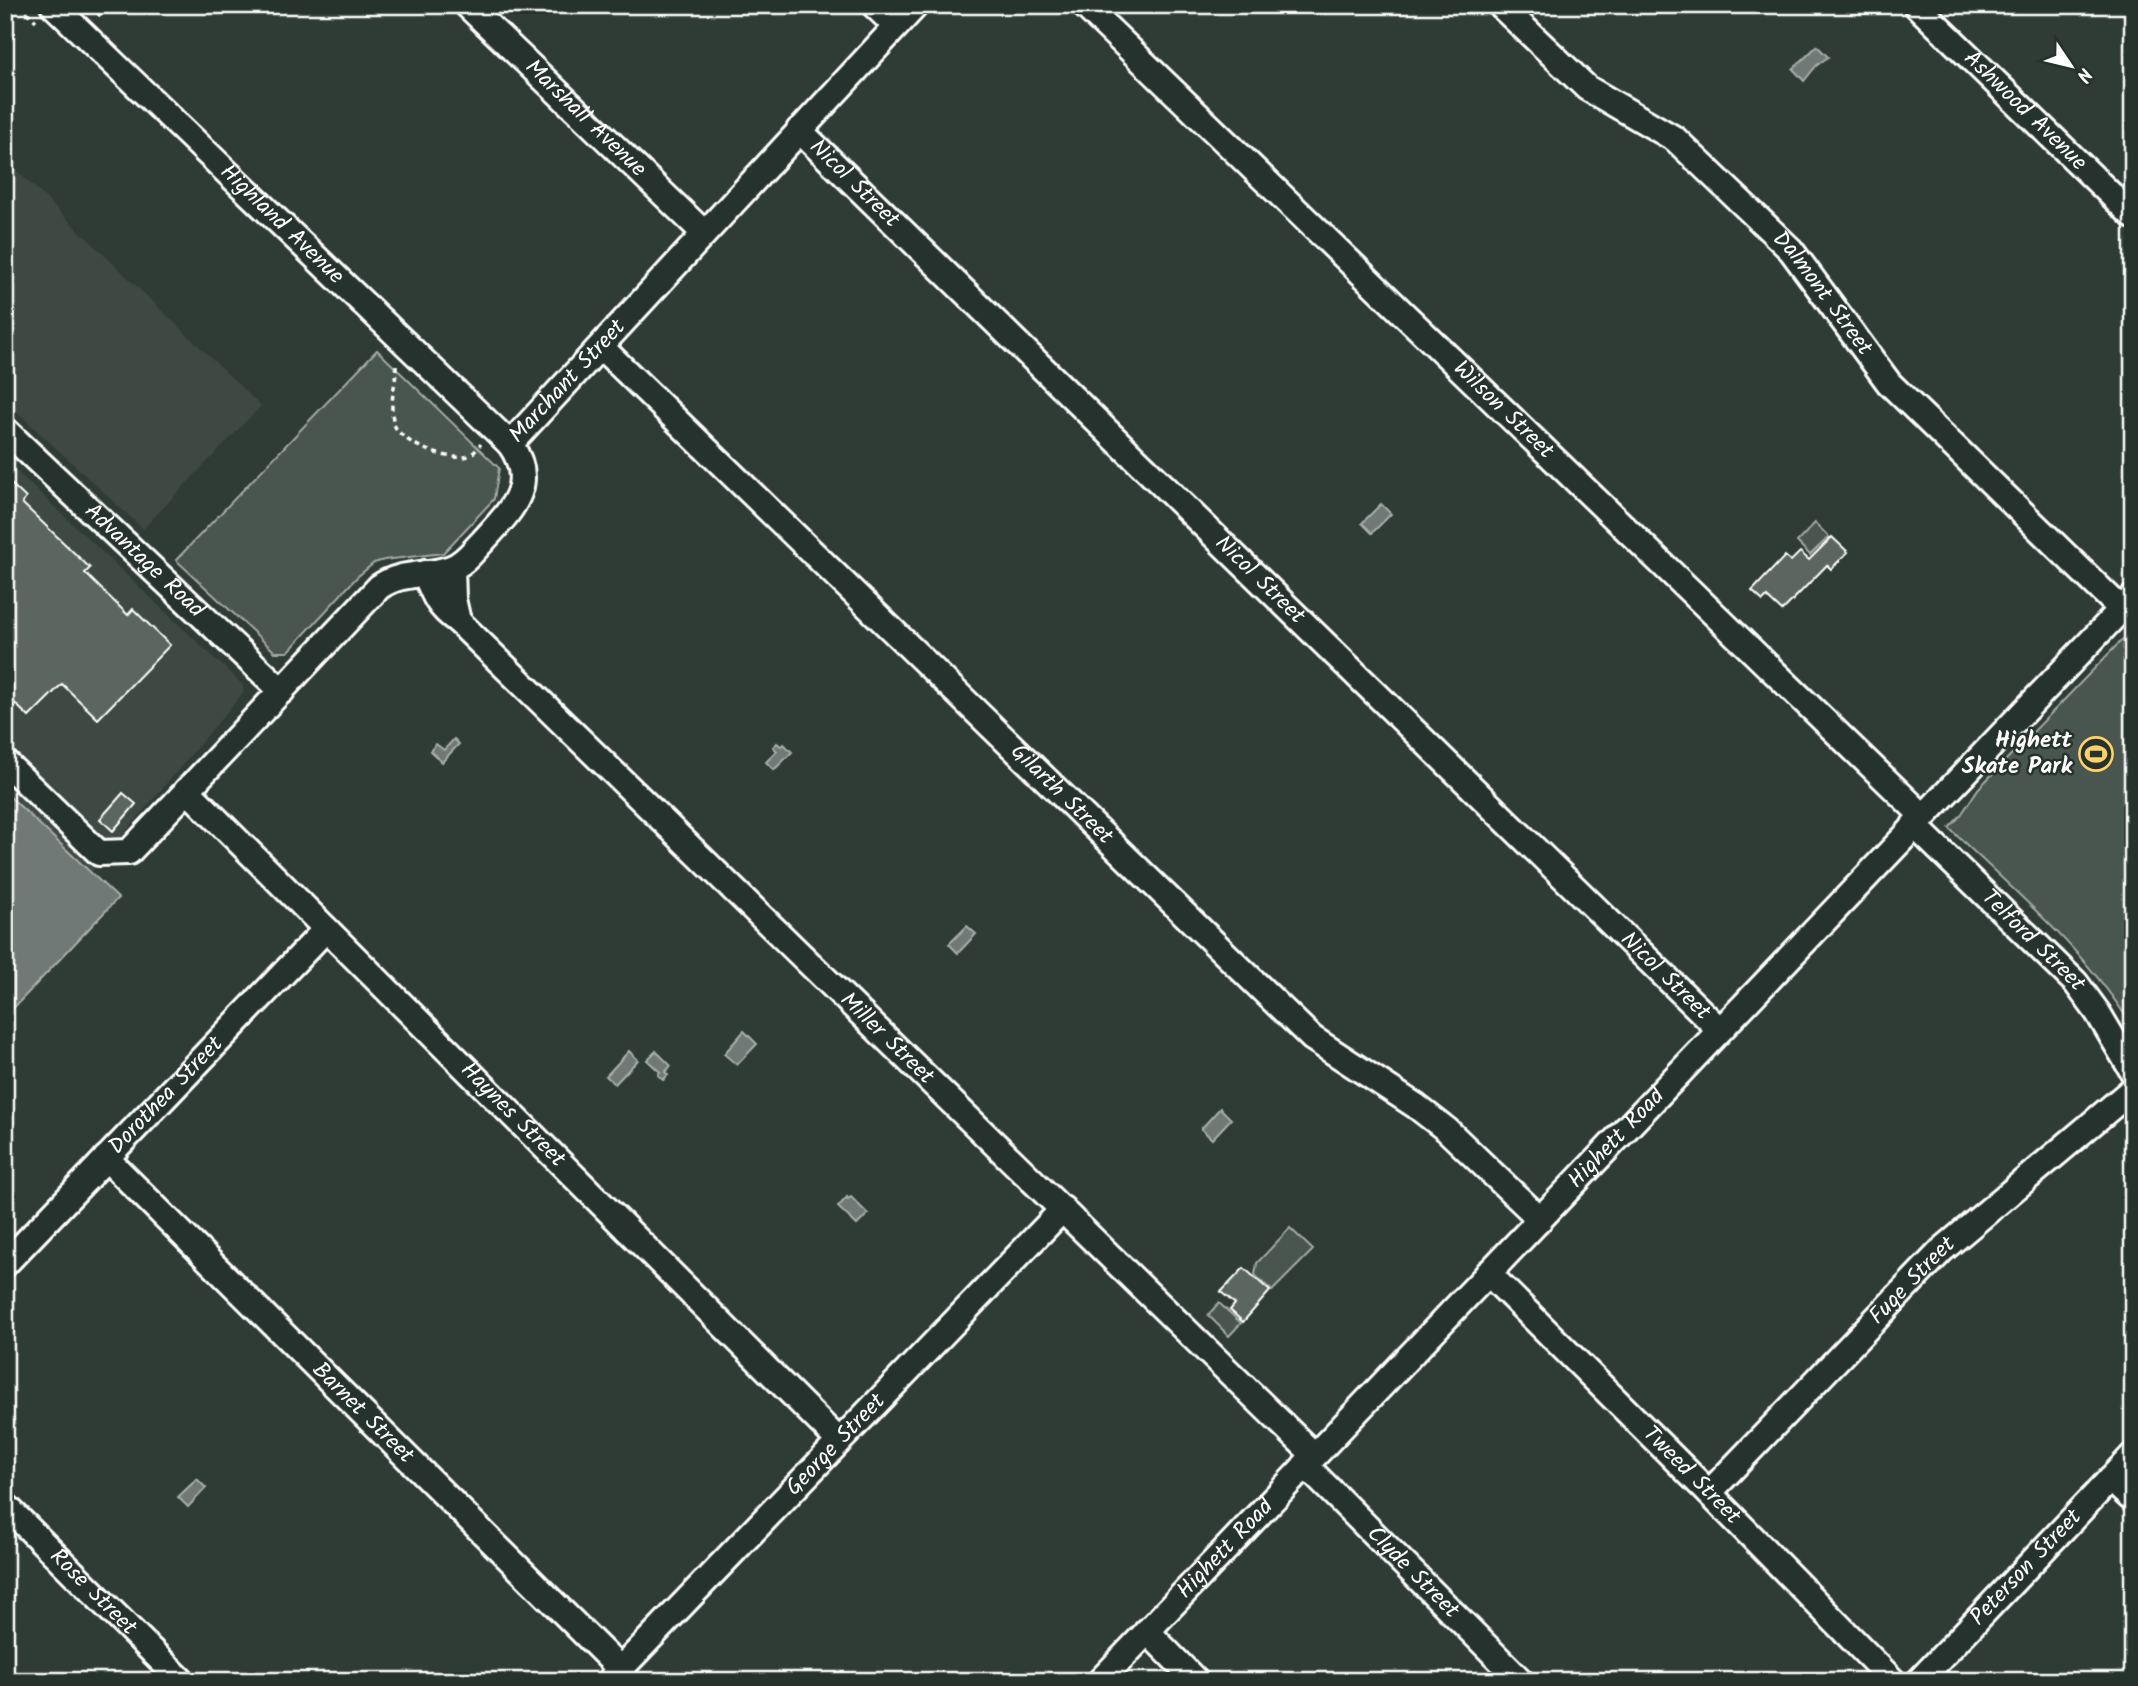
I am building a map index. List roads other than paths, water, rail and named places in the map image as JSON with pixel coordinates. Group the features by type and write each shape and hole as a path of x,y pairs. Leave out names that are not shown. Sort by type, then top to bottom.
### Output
{"street":[{"name":"Marshall Avenue","path":"467,5 704,233"},
{"path":"874,5 895,26"},
{"name":"Marchant Street","path":"452,568 464,561 511,510 521,488 523,472 517,454 502,437 601,347 916,5"},
{"name":"Wilson Street","path":"1084,5 1919,821"},
{"name":"Dalmont Street","path":"1500,5 1587,88 1675,139 1782,240 1799,258 1888,383 2127,603"},
{"name":"Ashwood Avenue","path":"1916,5 2133,216"},
{"name":"Highland Avenue","path":"66,10 502,437"},
{"name":"Nicol Street","path":"799,130 1719,1029"},
{"name":"Gilarth Street","path":"601,347 1312,1038 1416,1106 1540,1219"},
{"name":"Advantage Road","path":"5,430 282,691"},
{"path":"5,762 99,853 129,852 379,587 400,576 452,568 453,599 458,621"},
{"name":"Miller Street","path":"425,573 436,601 444,611 458,621 1063,1209 1310,1460"},
{"name":"Highett Road","path":"1100,1681 2127,603"},
{"name":"Haynes Street","path":"187,790 839,1441"},
{"name":"Telford Street","path":"1919,821 2076,983 2098,1013 2133,1072"},
{"name":"Dorothea Street","path":"5,1264 326,929"},
{"name":"Fuge Street","path":"1709,1493 1942,1250 2133,1089"},
{"name":"Barnet Street","path":"106,1158 615,1675"},
{"name":"George Street","path":"615,1675 1063,1209"},
{"name":"Tweed Street","path":"1488,1273 1894,1681"},
{"name":"Peterson Street","path":"1919,1681 2133,1455"},
{"name":"Clyde Street","path":"1310,1460 1521,1681"},
{"path":"2110,1479 2133,1500"},
{"name":"Rose Street","path":"5,1505 182,1681"},
{"path":"1147,1632 1196,1681"},
{"path":"1894,1681 1909,1676 1919,1681"}],"place":[{"name":"Highett Skate Park","path":"2096,754"}]}
